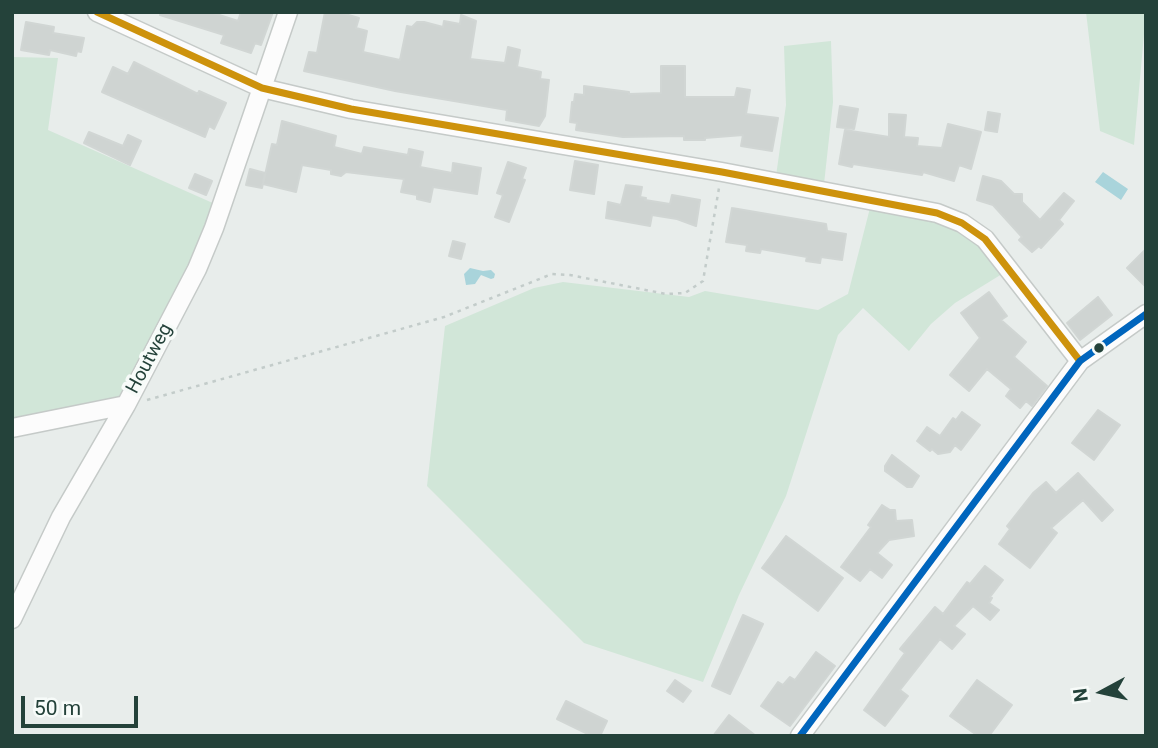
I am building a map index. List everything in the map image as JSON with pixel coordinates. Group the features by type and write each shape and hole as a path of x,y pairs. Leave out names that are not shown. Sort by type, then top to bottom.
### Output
{"street":[{"path":"97,12 262,88 351,108 722,172 937,213 962,223 985,239 1080,361"},
{"name":"Houtweg","path":"12,619 61,517 126,405 188,288 206,248 288,12"},
{"path":"800,736 1080,361 1146,314"},
{"path":"12,428 126,405"}],"path":[{"path":"126,405 444,317 552,274 570,275 666,294 685,293 703,281 722,172"}],"green space":[{"path":"1086,12 1146,12 1134,145 1100,131"},
{"path":"831,41 833,102 824,184 776,176 786,105 784,46"},
{"path":"12,57 58,58 48,130 215,204 201,242 120,402 12,422"},
{"path":"870,208 950,225 973,238 1002,274 955,303 931,324 909,351 863,308 838,335 786,496 739,595 703,682 584,643 427,486 445,326 534,288 563,282 689,297 705,291 818,310 848,294"}],"water":[{"path":"1103,172 1128,189 1121,200 1095,182"},
{"path":"470,268 491,270 495,274 494,278 481,275 475,284 466,285 464,274"}],"building":[{"path":"161,12 210,12 238,21 241,12 273,12 261,45 255,43 251,53 221,43 224,35 160,15"},
{"path":"325,12 338,12 359,18 356,28 367,31 363,52 400,60 407,26 412,27 417,22 443,27 444,21 460,24 461,15 476,21 470,59 505,63 508,47 520,50 517,67 541,72 540,79 549,80 545,116 539,126 506,120 507,110 395,91 304,71 309,52 317,53"},
{"path":"26,22 54,27 53,33 84,38 81,52 77,51 76,56 50,50 49,55 21,50"},
{"path":"134,62 198,94 199,91 226,103 214,129 209,126 205,137 102,92 113,67 128,74"},
{"path":"661,66 685,66 685,97 735,97 737,88 750,90 746,114 778,118 772,151 741,146 743,135 705,140 684,140 684,136 623,137 576,130 577,123 570,122 575,94 584,95 584,86 629,94 661,93"},
{"path":"840,106 858,109 854,129 837,127"},
{"path":"988,112 1000,114 997,132 985,130"},
{"path":"889,114 906,115 904,137 918,138 917,146 942,148 948,124 981,132 971,169 959,165 954,181 923,172 922,175 839,164 845,130 889,137"},
{"path":"282,121 336,136 334,147 362,154 364,147 408,155 409,149 423,152 420,167 452,173 453,163 481,168 477,194 433,187 430,202 417,199 417,195 401,192 404,179 346,172 341,176 331,174 331,170 302,165 296,192 263,184 272,144 277,145"},
{"path":"89,132 123,146 128,135 141,141 130,165 84,143"},
{"path":"575,161 598,165 594,194 570,190"},
{"path":"508,162 526,168 522,179 525,180 509,222 495,217 503,195 497,193"},
{"path":"250,169 265,173 262,188 246,185"},
{"path":"195,174 212,181 206,195 189,188"},
{"path":"983,176 1001,181 1014,194 1022,194 1022,202 1040,220 1064,193 1074,201 1059,220 1063,224 1041,248 1039,246 1032,252 1019,240 1022,237 993,205 977,200"},
{"path":"626,185 642,187 640,197 646,198 645,200 670,204 672,195 700,200 696,226 677,219 652,215 650,226 606,218 608,202 621,205"},
{"path":"732,208 826,224 827,231 846,234 842,260 821,257 820,263 806,261 807,257 761,249 760,253 746,251 747,245 726,242"},
{"path":"453,241 465,244 461,259 449,256"},
{"path":"1146,249 1146,287 1127,268"},
{"path":"989,292 1007,316 1001,320 1026,342 1014,357 1047,386 1032,406 1026,401 1020,408 1006,396 1011,389 987,369 969,391 950,375 980,338 961,313"},
{"path":"1098,297 1112,315 1080,340 1067,323"},
{"path":"1098,410 1120,425 1094,460 1072,443"},
{"path":"962,412 980,425 961,450 955,445 950,452 938,454 917,441 927,427 940,436 953,418 956,420"},
{"path":"892,455 919,476 912,487 907,487 885,471"},
{"path":"1078,473 1113,510 1102,521 1083,500 1051,528 1057,533 1030,568 999,544 1010,529 1007,526 1033,493 1046,482 1056,493"},
{"path":"882,505 895,510 896,521 912,520 914,536 889,540 877,553 892,565 882,578 870,569 860,581 841,567 871,527 868,525"},
{"path":"786,536 843,578 818,611 762,568"},
{"path":"985,566 1003,580 990,597 992,598 989,603 999,610 990,620 973,606 954,626 965,634 952,649 940,639 900,690 908,696 885,726 864,710 905,653 900,649 935,607 943,614 967,582 970,584"},
{"path":"743,615 763,624 730,694 712,686"},
{"path":"816,652 835,666 790,726 761,706 778,682 783,685 790,677 795,680"},
{"path":"675,680 691,691 683,702 667,691"},
{"path":"977,680 1012,705 989,736 978,736 950,716"},
{"path":"566,701 607,721 600,736 592,736 557,719"},
{"path":"729,715 756,736 713,736"}],"transit line":[{"path":"97,12 262,88 351,109 722,172 937,213 962,223 985,239 1080,361"},
{"path":"800,736 1080,361 1146,314"}]}
